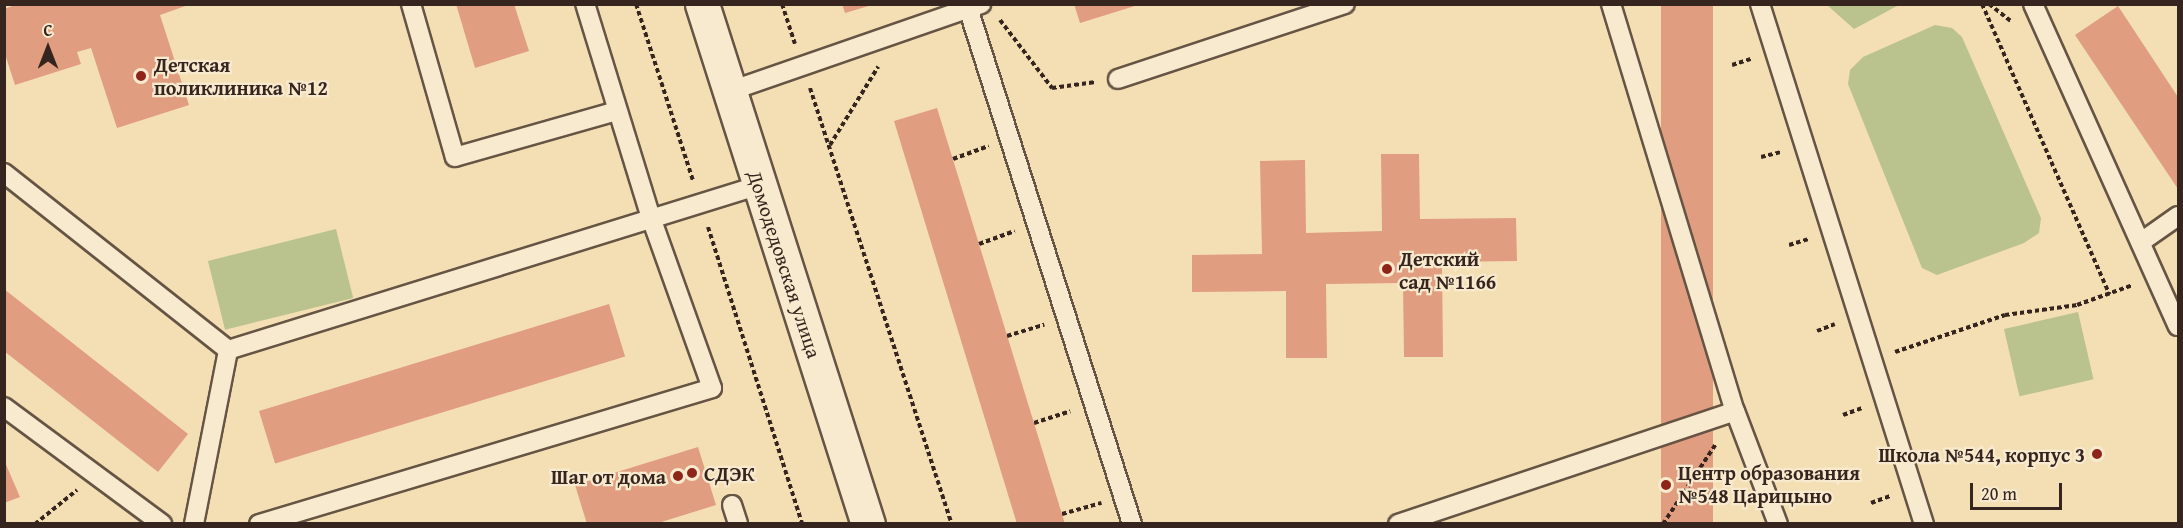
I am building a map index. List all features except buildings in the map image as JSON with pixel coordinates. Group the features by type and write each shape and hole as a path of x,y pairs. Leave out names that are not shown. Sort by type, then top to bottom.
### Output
{"street":[{"name":"Домодедовская улица","path":"702,4 868,524"}],"lane":[{"path":"411,4 455,157 616,111"},
{"path":"258,524 712,388 651,218 616,111 585,4"},
{"path":"1118,79 1345,4"},
{"path":"1611,4 1735,411 1778,524"},
{"path":"1760,4 1923,524"},
{"path":"2033,4 2178,326"},
{"path":"730,92 802,66 982,10 1011,137 1132,524"},
{"path":"4,173 228,350"},
{"path":"228,350 760,185"},
{"path":"2141,242 2178,216"},
{"path":"194,524 228,350"},
{"path":"4,407 162,524"},
{"path":"1398,524 1735,411"},
{"path":"732,505 738,524"}],"path":[{"path":"636,4 802,524"},
{"path":"782,4 952,524"},
{"path":"1982,4 2109,294"},
{"path":"982,10 1052,88 1118,79"},
{"path":"829,146 883,59"},
{"path":"953,159 1011,137"},
{"path":"979,244 1038,224"},
{"path":"1872,359 2006,315 2077,305 2156,276"},
{"path":"1007,336 1067,318"},
{"path":"1034,423 1094,403"},
{"path":"1663,524 1735,411"},
{"path":"35,524 96,475"},
{"path":"1062,514 1124,497"}],"green space":[{"path":"1827,5 1899,5 1854,29"},
{"path":"1935,25 1952,28 1962,37 2041,218 2039,233 2024,243 1937,275 1922,268 1848,84 1850,70 1863,57"},
{"path":"336,229 353,298 225,330 208,261"},
{"path":"2078,312 2094,379 2019,396 2004,329"}],"place":[{"name":"Детская поликлиника №12","path":"141,76"},
{"name":"Детский сад №1166","path":"1387,269"},
{"name":"Школа №544, корпус 3","path":"2097,454"},
{"name":"СДЭК","path":"692,473"},
{"name":"Шаг от дома","path":"678,476"},
{"name":"Центр образования №548 Царицыно","path":"1666,485"}]}
